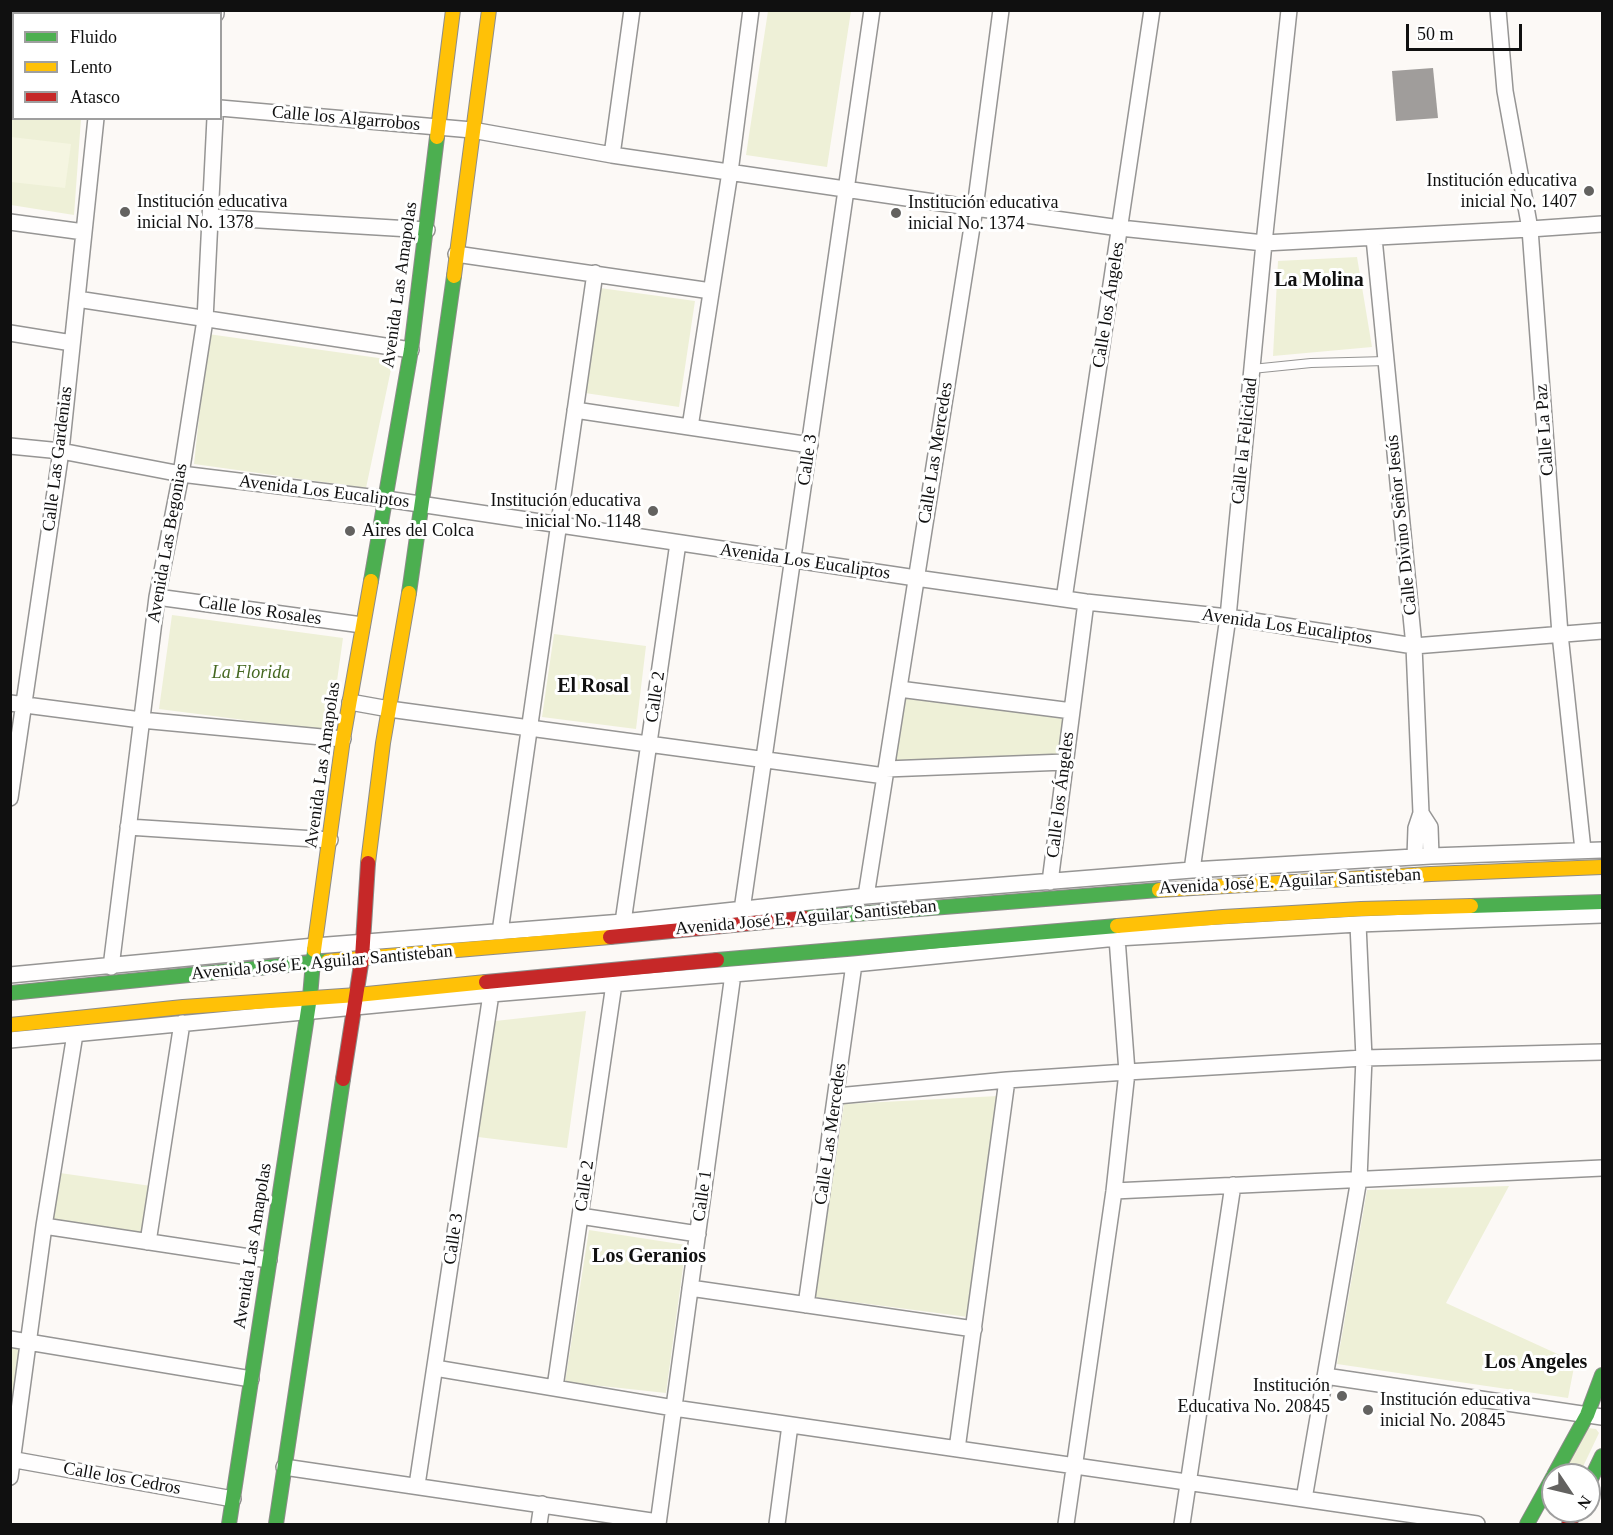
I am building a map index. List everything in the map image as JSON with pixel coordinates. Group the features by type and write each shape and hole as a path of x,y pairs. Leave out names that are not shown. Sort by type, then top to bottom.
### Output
{"street":[{"name":"Avenida Las Amapolas","path":"229,1524 309,1004 312,964 343,739 411,350 453,10"},
{"path":"276,1524 315,1257 356,1001 370,839 389,709 404,628 489,10"},
{"path":"612,154 632,10"},
{"path":"690,427 730,172 751,10"},
{"name":"Calle 3","path":"742,910 872,10"},
{"name":"Calle Las Mercedes","path":"866,896 975,208 1001,10"},
{"name":"Calle los Ángeles","path":"1064,599 1152,10"},
{"name":"Calle la Felicidad","path":"1192,870 1228,617 1264,243 1290,10"},
{"name":"Calle La Paz","path":"1498,10 1505,92 1530,230 1560,634 1583,850"},
{"name":"Calle los Algarrobos","path":"222,108 472,130 612,154 975,208 1120,228 1264,243 1530,230 1602,224"},
{"name":"Calle Las Gardenias","path":"10,798 17,704 61,451 96,120"},
{"name":"Avenida Las Begonias","path":"111,967 157,597 205,320 216,120"},
{"path":"210,217 427,230"},
{"path":"10,222 84,232"},
{"name":"Calle Divino Señor Jesús","path":"1374,238 1414,645 1421,813 1416,828 1415,857"},
{"path":"456,254 711,291"},
{"path":"500,932 595,273"},
{"path":"77,299 411,350"},
{"path":"10,333 72,344"},
{"path":"575,410 810,445"},
{"name":"Avenida Los Eucaliptos","path":"10,446 61,451 180,474 386,499 916,578 1086,602 1228,617 1414,645 1602,631"},
{"name":"Calle 2","path":"623,922 678,543"},
{"name":"Calle los Rosales","path":"157,597 362,625"},
{"name":"Calle los Ángeles","path":"1050,882 1086,602"},
{"path":"899,689 1072,711"},
{"path":"350,702 764,760 886,773 1065,762"},
{"path":"17,704 141,720 343,739"},
{"name":"Calle Divino Señor Jesús","path":"1421,813 1430,827 1431,856"},
{"path":"128,827 330,840"},
{"name":"Avenida José E. Aguilar Santisteban","path":"10,993 312,964 362,951 500,932 623,922 866,896 1192,870 1431,856 1602,850"},
{"name":"Avenida José E. Aguilar Santisteban","path":"10,975 315,946 362,951 497,948 852,913 1190,887 1602,867"},
{"name":"Avenida José E. Aguilar Santisteban","path":"356,1001 711,960 1224,917 1373,909 1602,902"},
{"name":"Avenida José E. Aguilar Santisteban","path":"10,1024 183,1007 309,1004 491,994 854,964 1117,938 1358,924 1602,915"},
{"path":"1304,1499 1359,1179 1364,1058 1358,924"},
{"path":"1066,1524 1114,1191 1127,1072 1117,938"},
{"name":"Calle Las Mercedes","path":"806,1305 854,964"},
{"name":"Calle 1","path":"658,1523 733,974"},
{"name":"Calle 2","path":"555,1387 614,984"},
{"name":"Calle 3","path":"417,1485 491,994"},
{"name":"Avenida José E. Aguilar Santisteban","path":"10,1040 182,1023 309,1004"},
{"path":"148,1242 182,1023"},
{"path":"10,1477 44,1226 75,1034"},
{"path":"837,1096 1007,1080 1364,1058 1602,1052"},
{"path":"957,1449 1007,1080"},
{"path":"1114,1191 1602,1168"},
{"path":"1182,1524 1233,1185"},
{"path":"580,1216 698,1234"},
{"path":"44,1226 269,1260"},
{"path":"690,1288 974,1329"},
{"path":"10,1339 251,1379"},
{"path":"435,1368 674,1408 1477,1524"},
{"path":"1563,1463 1595,1416 1602,1375"},
{"path":"1325,1376 1595,1416"},
{"path":"777,1524 790,1425"},
{"name":"Calle los Cedros","path":"12,1459 233,1499"},
{"path":"284,1467 417,1485 658,1523"},
{"path":"1527,1524 1541,1499"},
{"path":"539,1524 542,1504"}],"lane":[{"path":"1252,369 1311,363 1386,361"}],"green space":[{"path":"768,11 851,11 827,167 746,155"},
{"path":"10,113 12,113 12,120 81,120 74,215 11,205"},
{"path":"11,137 71,144 65,188 11,182"},
{"path":"1357,257 1372,347 1273,356 1278,261"},
{"path":"600,288 695,301 679,407 585,393"},
{"path":"208,334 393,360 366,488 194,464"},
{"name":"La Florida","path":"172,615 343,638 330,731 159,709"},
{"path":"554,634 646,646 636,729 542,717"},
{"path":"905,690 1065,716 1058,757 892,763"},
{"path":"586,1011 567,1148 478,1137 495,1021"},
{"path":"998,1096 968,1317 815,1297 844,1104"},
{"path":"60,1173 151,1186 143,1234 52,1221"},
{"path":"1509,1186 1446,1303 1575,1362 1568,1398 1337,1364 1367,1190"},
{"path":"589,1230 686,1245 666,1393 565,1382"},
{"path":"11,1348 21,1350 11,1419"},
{"path":"1588,1428 1596,1429 1599,1433 1585,1463 1569,1463"}],"building":[{"path":"1433,68 1438,118 1396,121 1392,71"}],"traffic: fast":[{"path":"371,581 411,350 437,137"},
{"path":"409,593 454,276"},
{"path":"805,918 1159,890"},
{"path":"1471,906 1602,902"},
{"path":"717,960 1117,926"},
{"path":"229,1524 310,997 314,950"},
{"path":"10,993 328,961"},
{"path":"276,1524 343,1079"},
{"path":"1561,1463 1587,1415 1602,1375"},
{"path":"1599,1463 1602,1456"},
{"path":"1527,1524 1541,1499"}],"traffic: slow":[{"path":"437,137 453,10"},
{"path":"454,276 489,10"},
{"path":"314,950 343,739 371,581"},
{"path":"368,863 383,743 409,593"},
{"path":"1159,890 1431,874 1602,867"},
{"path":"1117,926 1361,909 1471,906"},
{"path":"328,961 610,937"},
{"path":"10,1025 183,1007 357,995 486,982"}],"traffic: jam":[{"path":"343,1079 362,958 368,863"},
{"path":"610,937 805,918"},
{"path":"486,982 717,960"}],"place":[{"name":"Institución educativa inicial No. 1407","path":"1589,191"},
{"name":"Institución educativa inicial No. 1378","path":"125,212"},
{"name":"Institución educativa inicial No. 1374","path":"896,213"},
{"name":"Institución educativa inicial No. 1148","path":"653,511"},
{"name":"Aires del Colca","path":"350,531"},
{"name":"Institución Educativa No. 20845","path":"1342,1396"},
{"name":"Institución educativa inicial No. 20845","path":"1368,1410"}],"district":[{"name":"La Molina","path":"1319,281"},
{"name":"El Rosal","path":"593,687"},
{"name":"Los Geranios","path":"649,1257"},
{"name":"Los Angeles","path":"1536,1363"}]}
